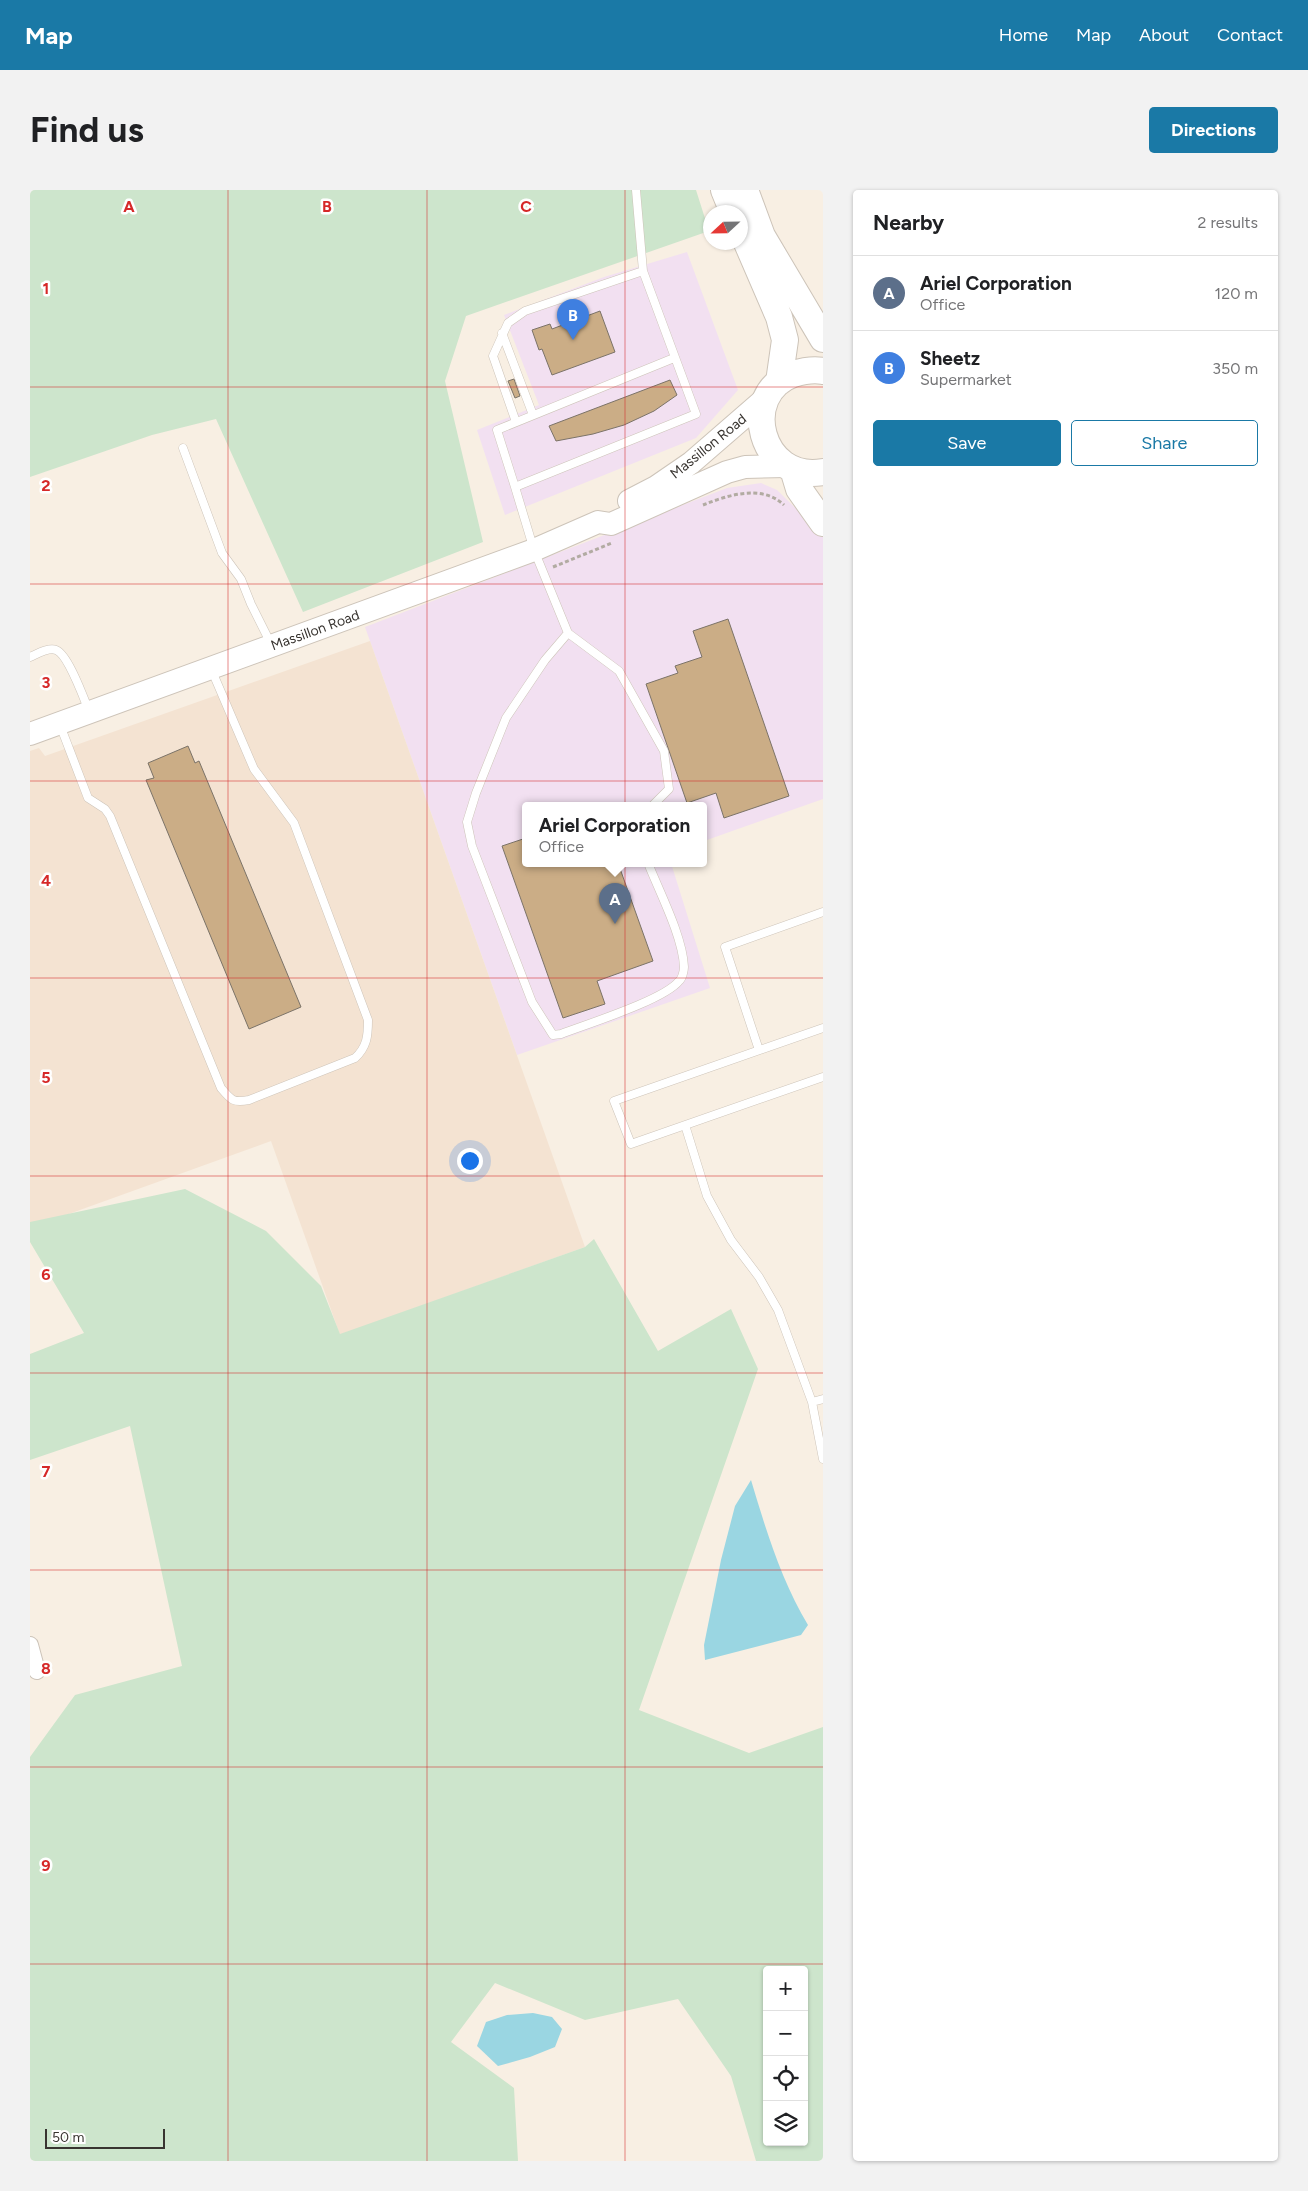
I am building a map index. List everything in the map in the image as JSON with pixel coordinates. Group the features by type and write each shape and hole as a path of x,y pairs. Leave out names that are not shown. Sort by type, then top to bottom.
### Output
{"main road":[{"path":"724,190 730,205"},
{"path":"745,190 762,236 823,339"},
{"path":"748,247 779,317 784,340 773,390 762,412 761,427 765,442 773,455 789,468 814,474 823,472"},
{"path":"773,390 788,376 802,371 823,371"},
{"name":"Massillon Road","path":"598,522 605,511 656,487 691,463 773,390"},
{"name":"Massillon Road","path":"30,734 534,550 598,522 611,524 727,472 745,467 789,468"},
{"path":"789,468 799,490 823,523"}],"street":[{"path":"30,1645 37,1670"}],"lane":[{"path":"515,487 696,414 643,271 636,190"},
{"path":"516,422 493,356 508,323 525,311 643,271"},
{"path":"502,333 533,415"},
{"path":"656,802 668,789 664,752 619,671 568,633 534,550 497,430 674,358"},
{"path":"183,448 222,553 241,579 272,646"},
{"path":"568,633 545,660 506,718 476,793 467,822 472,846 532,1002 553,1034 562,1034 628,1009 670,989 681,980 684,968 678,937 650,867"},
{"path":"30,657 49,650 56,650 64,656 90,712"},
{"path":"59,723 88,798 105,809 110,816 221,1088 228,1097 237,1102 249,1100 355,1058 363,1051 368,1037 368,1020 294,823 254,769 210,668"},
{"path":"759,1050 725,947 823,912"},
{"path":"823,1028 614,1101 631,1144 823,1077"},
{"path":"685,1125 707,1196 732,1240 759,1277 778,1310 812,1402 823,1459"},
{"path":"812,1402 823,1399"}],"path":[{"path":"695,509 734,493 746,493 776,498 789,511"},
{"path":"543,572 620,540"}],"shaded area":[{"path":"687,252 738,390 696,438 505,515 477,430 539,405 504,315 604,277"},
{"path":"761,483 777,490 823,535 823,799 707,840 707,802 522,802 522,867 672,867 710,988 517,1055 365,627 727,488"},
{"path":"370,641 585,1247 340,1335 271,1141 30,1228 30,751 39,748 45,756"}],"green space":[{"path":"30,190 696,190 703,212 703,233 466,316 445,381 483,542 303,612 216,419 152,435 30,477"},
{"path":"185,1189 266,1231 321,1286 340,1334 585,1247 594,1239 658,1351 731,1309 758,1369 639,1710 749,1753 823,1727 823,2161 756,2161 731,2076 678,1999 585,2020 495,1983 451,2042 514,2088 518,2161 30,2161 30,1757 75,1695 182,1666 130,1426 30,1460 30,1354 84,1333 30,1242 30,1222"}],"water":[{"path":"751,1480 782,1573 808,1625 801,1635 705,1660 704,1645 721,1560 735,1506"},
{"path":"533,2013 552,2017 562,2029 555,2047 530,2057 498,2066 477,2046 486,2022 507,2015"}],"building":[{"path":"600,311 615,352 552,375 542,349 539,350 532,330 550,324 552,329"},
{"path":"514,379 520,396 515,398 508,381"},
{"path":"670,380 677,395 654,411 624,425 593,434 556,441 549,426"},
{"path":"728,619 789,796 724,818 716,793 687,802 646,684 678,673 675,666 702,657 693,631"},
{"path":"188,746 195,763 199,761 301,1007 249,1029 146,780 154,778 148,763"},
{"path":"522,839 522,867 619,867 653,961 597,981 605,1004 563,1018 502,846"}],"place":[{"name":"Sheetz","path":"573,340"},
{"name":"Ariel Corporation","path":"615,924"}]}
